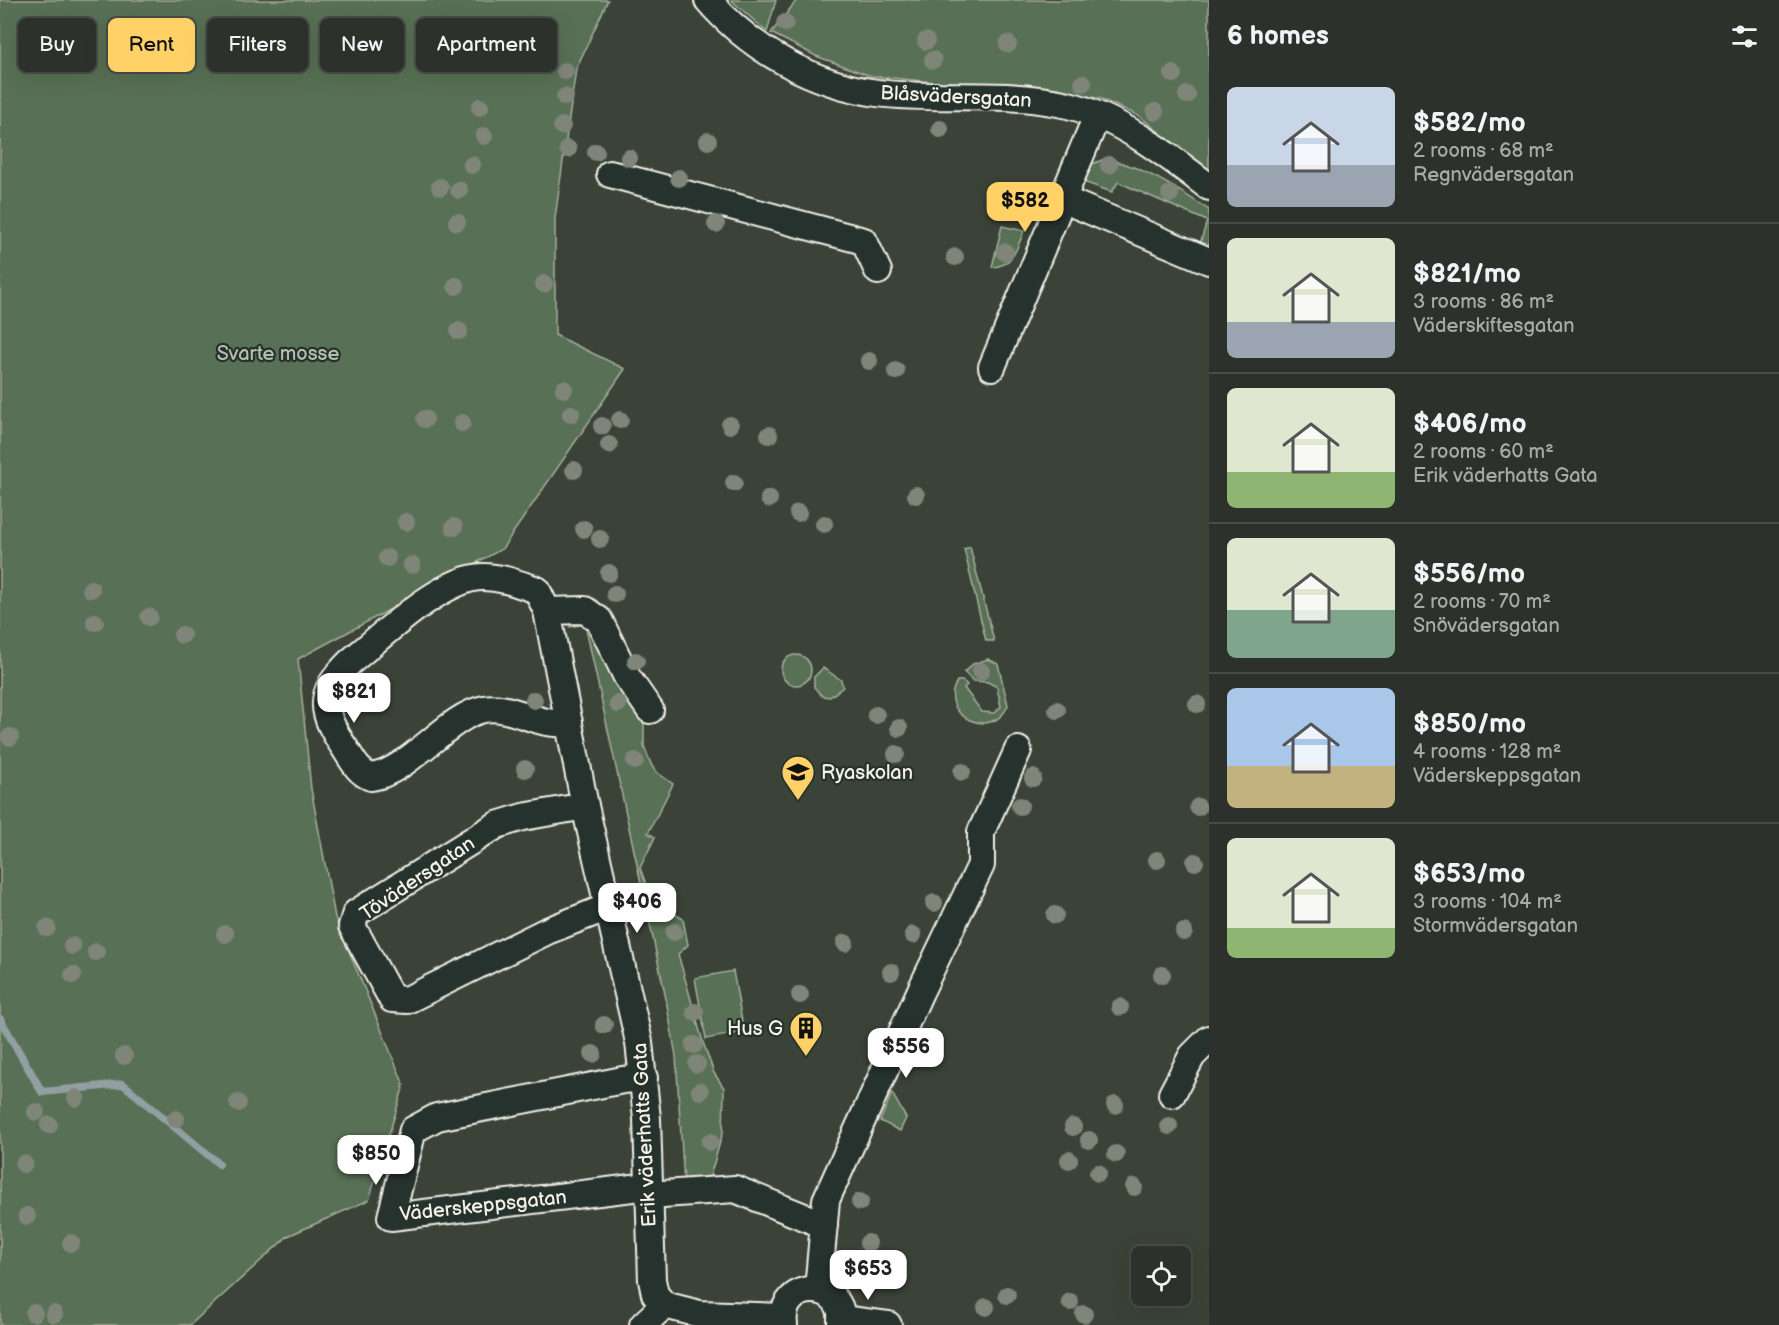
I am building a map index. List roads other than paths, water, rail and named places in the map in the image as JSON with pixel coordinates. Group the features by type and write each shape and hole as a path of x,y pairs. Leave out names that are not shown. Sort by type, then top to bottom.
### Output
{"street":[{"name":"Blåsvädersgatan","path":"708,0 724,19 759,47 796,68 876,93 1048,102 1069,106 1097,116 1168,156 1209,187"},
{"path":"992,367 1097,116"},
{"path":"610,174 864,241 878,271"},
{"path":"1062,199 1209,261"},
{"path":"568,722 556,725 523,714 482,709 387,772 370,777 359,770 329,726 324,707 328,690 336,676 350,662 459,580 482,577 501,578 542,600 585,610 599,621 627,677 650,710"},
{"name":"Erik väderhatts Gata","path":"542,600 585,806 639,1042 645,1078 652,1280 655,1293 664,1305"},
{"path":"818,1290 826,1200 920,992 981,865 981,832 1018,750"},
{"name":"Tövädersgatan","path":"585,806 523,817 497,825 356,913 352,926 392,999 407,1000 547,931 608,907"},
{"path":"1172,1094 1192,1056 1209,1039"},
{"name":"Väderskeppsgatan","path":"645,1078 623,1080 437,1117 413,1130 391,1217 649,1190"},
{"path":"649,1190 735,1189 824,1225"},
{"path":"643,1325 664,1305 700,1314 784,1321 787,1304 797,1293 818,1290 833,1298 839,1308 841,1322 888,1325"}],"waterway":[{"path":"0,1019 42,1092 123,1084 219,1164"}],"place":[{"name":"Ryaskolan","path":"798,801"},
{"name":"Hus G","path":"806,1057"}],"park label":[{"name":"Svarte mosse","path":"278,353"}]}
